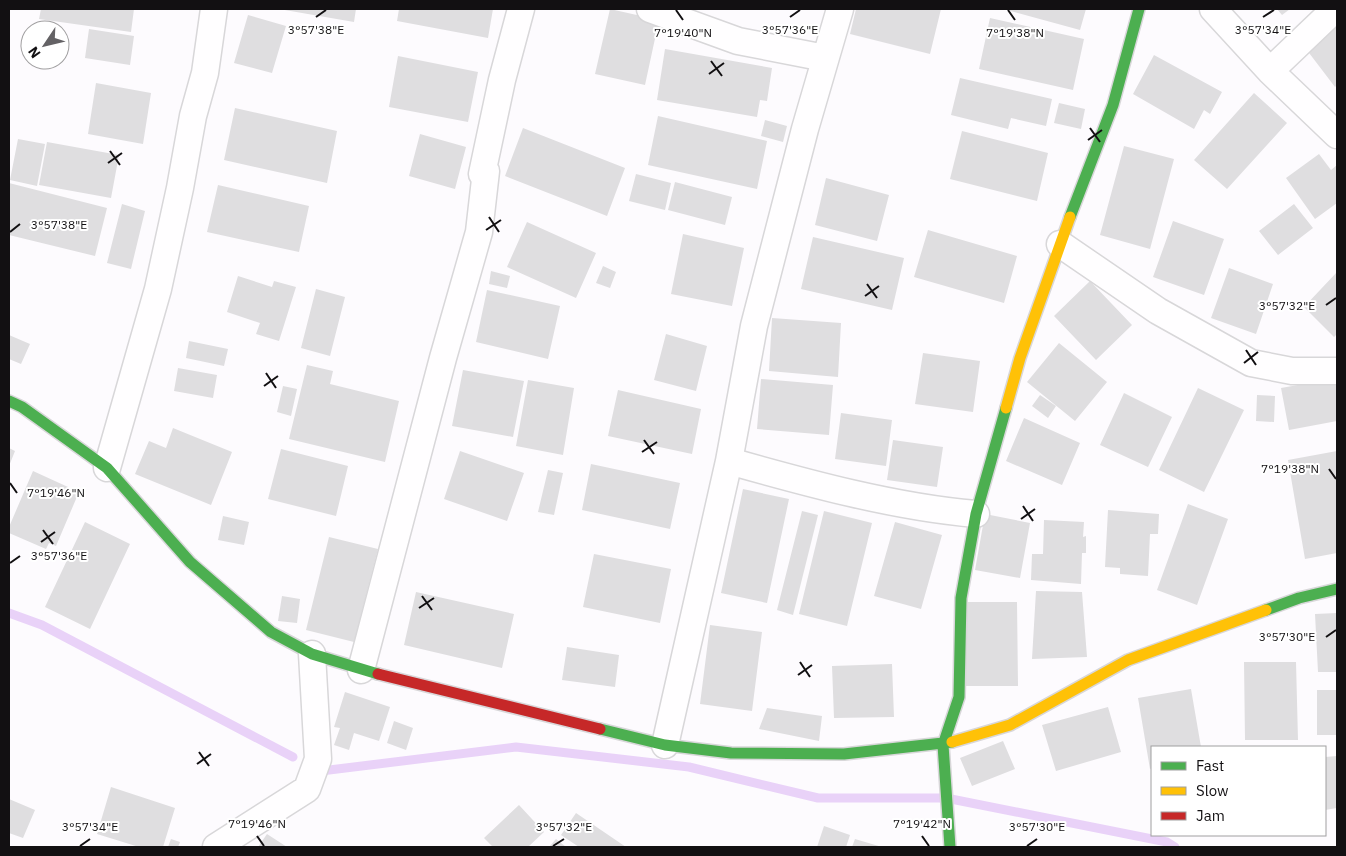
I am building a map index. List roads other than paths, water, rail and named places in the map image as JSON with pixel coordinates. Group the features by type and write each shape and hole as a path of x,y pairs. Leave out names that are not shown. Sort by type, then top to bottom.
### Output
{"street":[{"path":"107,468 158,289 180,188 193,116 205,73 214,9"},
{"path":"362,670 479,232 486,171 482,174 502,80 521,9"},
{"path":"650,9 738,41 825,58"},
{"path":"665,745 729,461 754,326 825,58 840,9"},
{"path":"950,847 943,744 959,698 961,598 976,514 1020,358 1060,244 1113,105 1139,9"},
{"path":"1213,9 1270,71 1337,135"},
{"path":"1270,71 1335,9"},
{"path":"1060,244 1158,311 1251,363 1292,371 1337,371"},
{"path":"9,401 22,407 107,468 190,562 271,632 312,654 362,670 665,745 731,753 844,754 943,744 1010,725 1128,660 1281,604 1337,589"},
{"path":"729,461 787,477 937,510 976,514"},
{"path":"216,847 307,789 318,759 312,654"}],"waterway":[{"path":"9,613 42,625 293,757"},
{"path":"321,771 516,747 689,767 818,798 946,798 1167,842 1175,847"}]}
